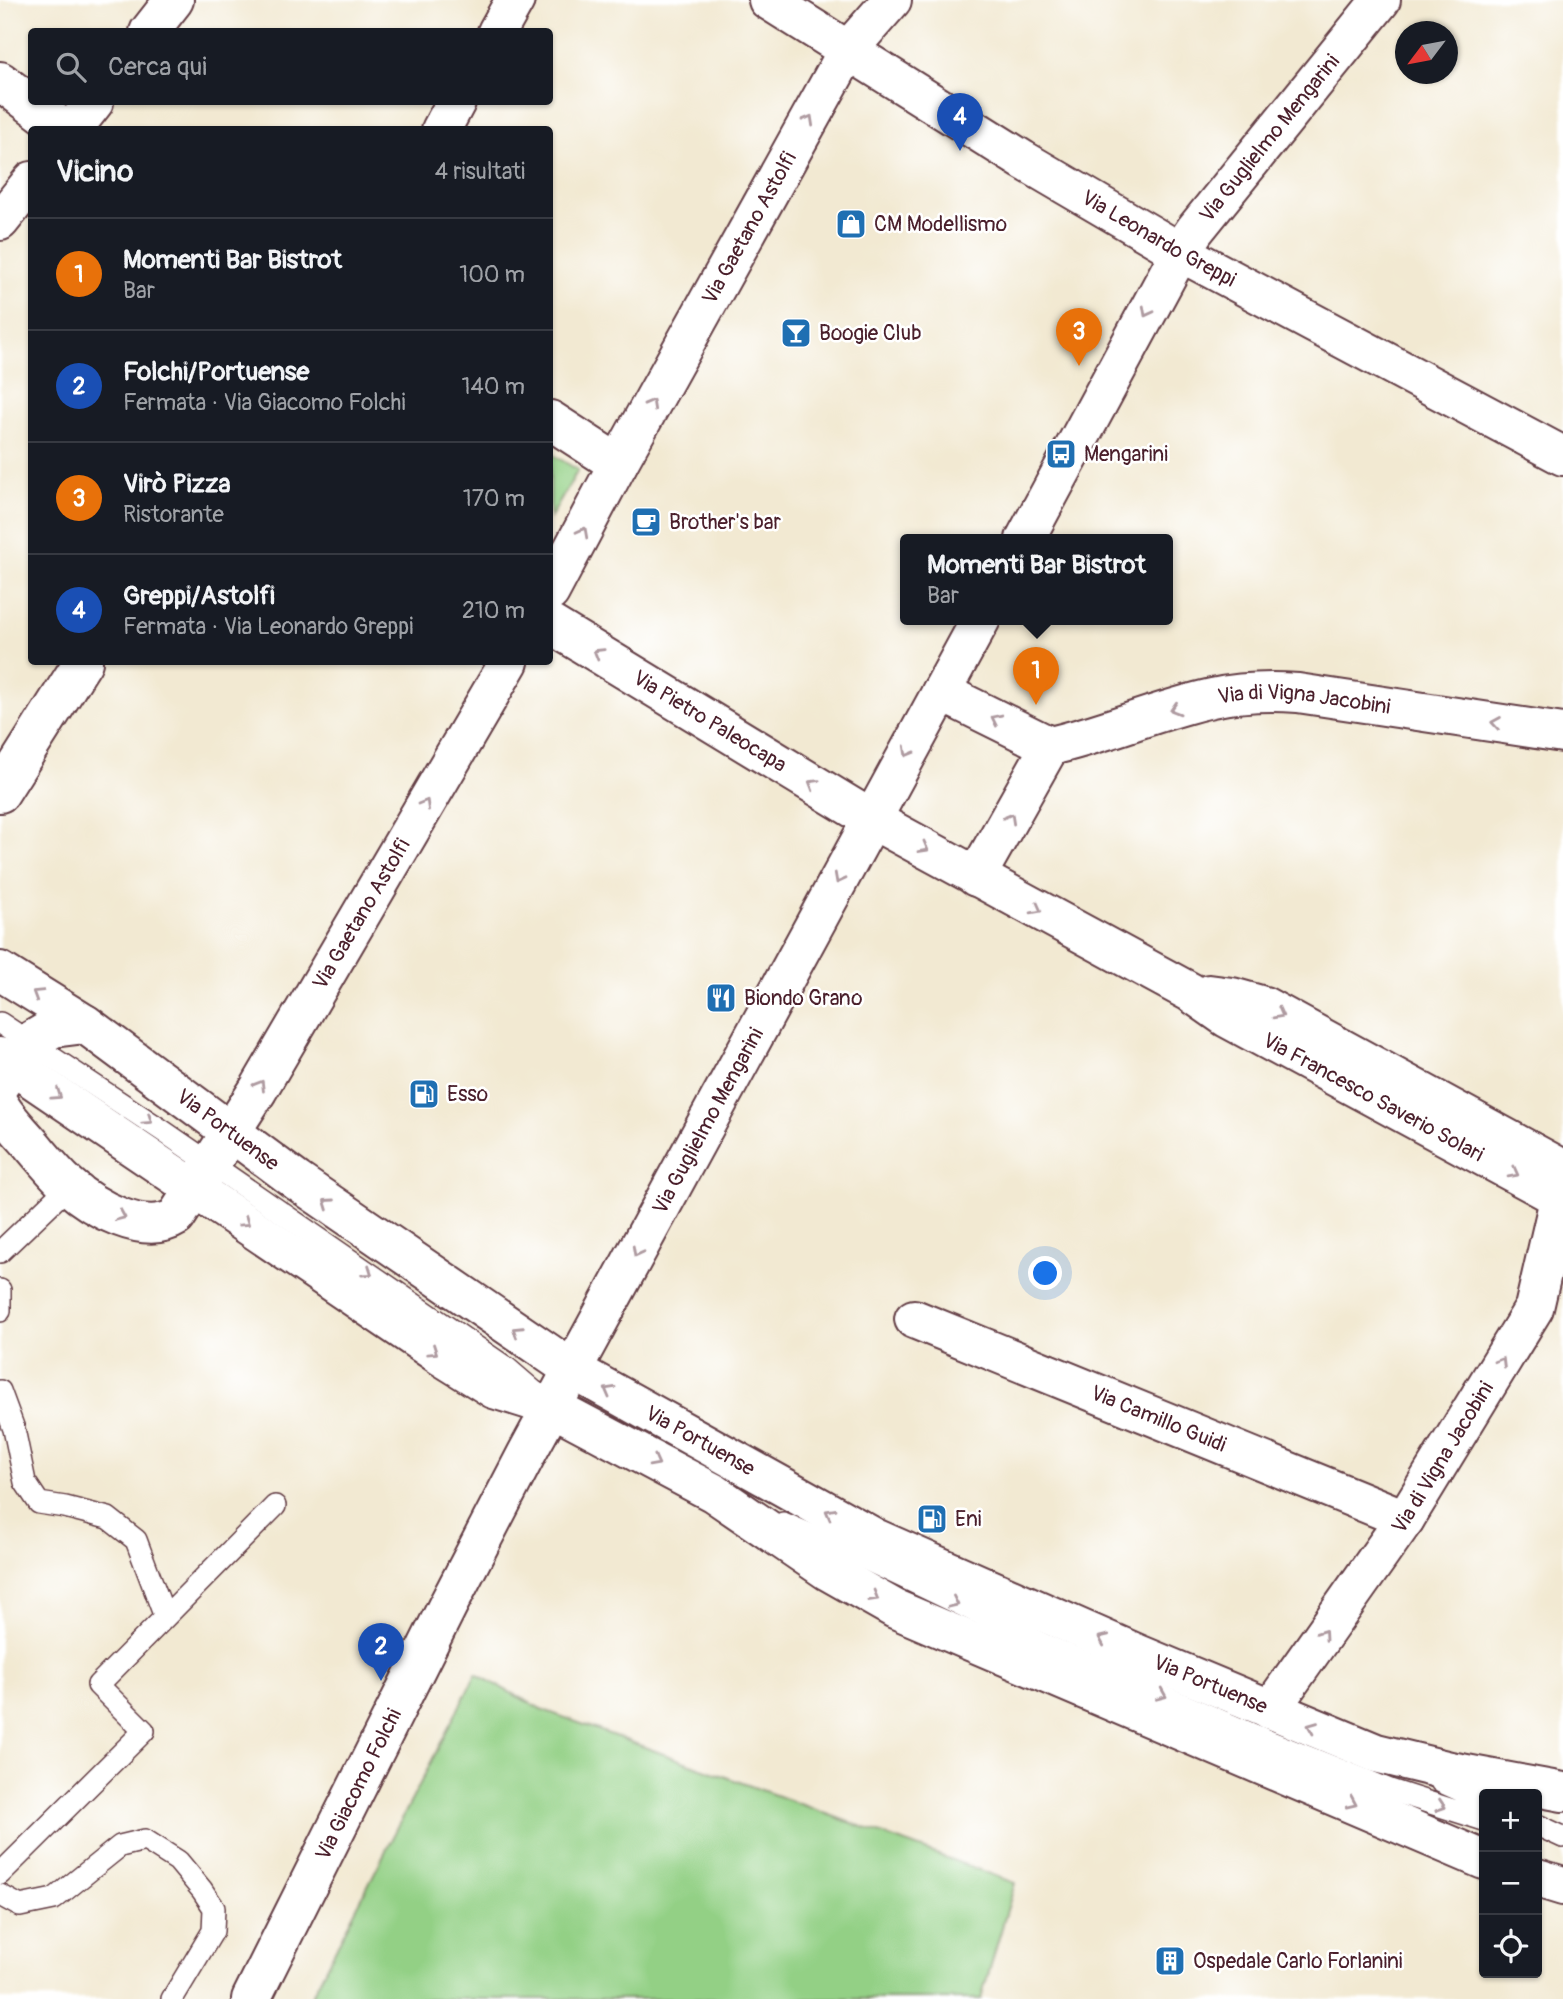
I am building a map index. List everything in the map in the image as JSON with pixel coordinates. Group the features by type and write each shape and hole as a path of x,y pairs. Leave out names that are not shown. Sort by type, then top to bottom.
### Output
{"street":[{"path":"152,28 174,0"},
{"path":"499,28 515,0"},
{"name":"Via Leonardo Greppi","path":"768,0 1023,160 1180,252 1563,456"},
{"name":"Via Gaetano Astolfi","path":"553,586 848,50 892,0"},
{"name":"Via Guglielmo Mengarini","path":"1028,534 1180,252 1381,0"},
{"path":"0,81 28,102"},
{"path":"32,105 60,126"},
{"path":"75,126 92,105"},
{"path":"443,126 455,105"},
{"path":"0,221 28,186"},
{"path":"553,422 618,464"},
{"path":"976,877 1050,746 942,692 978,625"},
{"name":"Via Pietro Paleocapa","path":"553,626 872,819 976,877"},
{"path":"0,793 81,665"},
{"name":"Via Gaetano Astolfi","path":"204,1176 507,665"},
{"name":"Via di Vigna Jacobini","path":"1050,746 1212,698 1277,691 1563,733"},
{"name":"Via Guglielmo Mengarini","path":"563,1388 942,692"},
{"name":"Via Francesco Saverio Solari","path":"976,877 1190,992 1227,1018 1562,1183"},
{"name":"Via Portuense","path":"0,971 85,1024 232,1132 563,1388 828,1571 895,1609 1479,1858"},
{"name":"Via Portuense","path":"85,1024 53,1028 8,1054 204,1176 441,1356 494,1389 563,1388 877,1539 1138,1654 1376,1753 1450,1771 1563,1792"},
{"path":"0,1106 69,1186 112,1213 149,1225 160,1224 176,1217 204,1176"},
{"name":"Via di Vigna Jacobini","path":"1270,1710 1405,1519 1534,1308 1562,1183"},
{"name":"Via Camillo Guidi","path":"914,1319 1405,1519"},
{"name":"Via Giacomo Folchi","path":"251,1999 442,1618 563,1388"},
{"path":"1542,1880 1563,1886"}],"lane":[{"path":"0,1252 69,1186"},
{"path":"0,1290 0,1311"},
{"path":"0,1391 14,1429 25,1482 39,1503 108,1518 136,1540 165,1617"},
{"name":"Via Portuense","path":"714,1493 844,1549 1045,1645 1254,1735 1390,1790 1479,1818"},
{"path":"0,1874 144,1731 98,1685 275,1506"},
{"name":"Via Portuense","path":"1376,1753 1479,1799"},
{"path":"1542,1827 1563,1837 1542,1832"},
{"path":"0,1895 20,1906 54,1899 120,1846 145,1840 178,1861 214,1908 213,1931 172,1999"}],"green space":[{"path":"553,455 578,470 553,514"},
{"path":"476,1674 541,1709 1015,1883 981,1999 310,1999"}],"place":[{"name":"Greppi/Astolfi","path":"960,151"},
{"name":"CM Modellismo","path":"851,224"},
{"name":"Boogie Club","path":"796,333"},
{"name":"Virò Pizza","path":"1079,366"},
{"name":"Mengarini","path":"1061,454"},
{"name":"Brother's bar","path":"646,522"},
{"name":"Momenti Bar Bistrot","path":"1036,705"},
{"name":"Biondo Grano","path":"721,998"},
{"name":"Esso","path":"424,1094"},
{"name":"Eni","path":"932,1519"},
{"name":"Folchi/Portuense","path":"381,1681"},
{"name":"Ospedale Carlo Forlanini","path":"1170,1961"}]}
